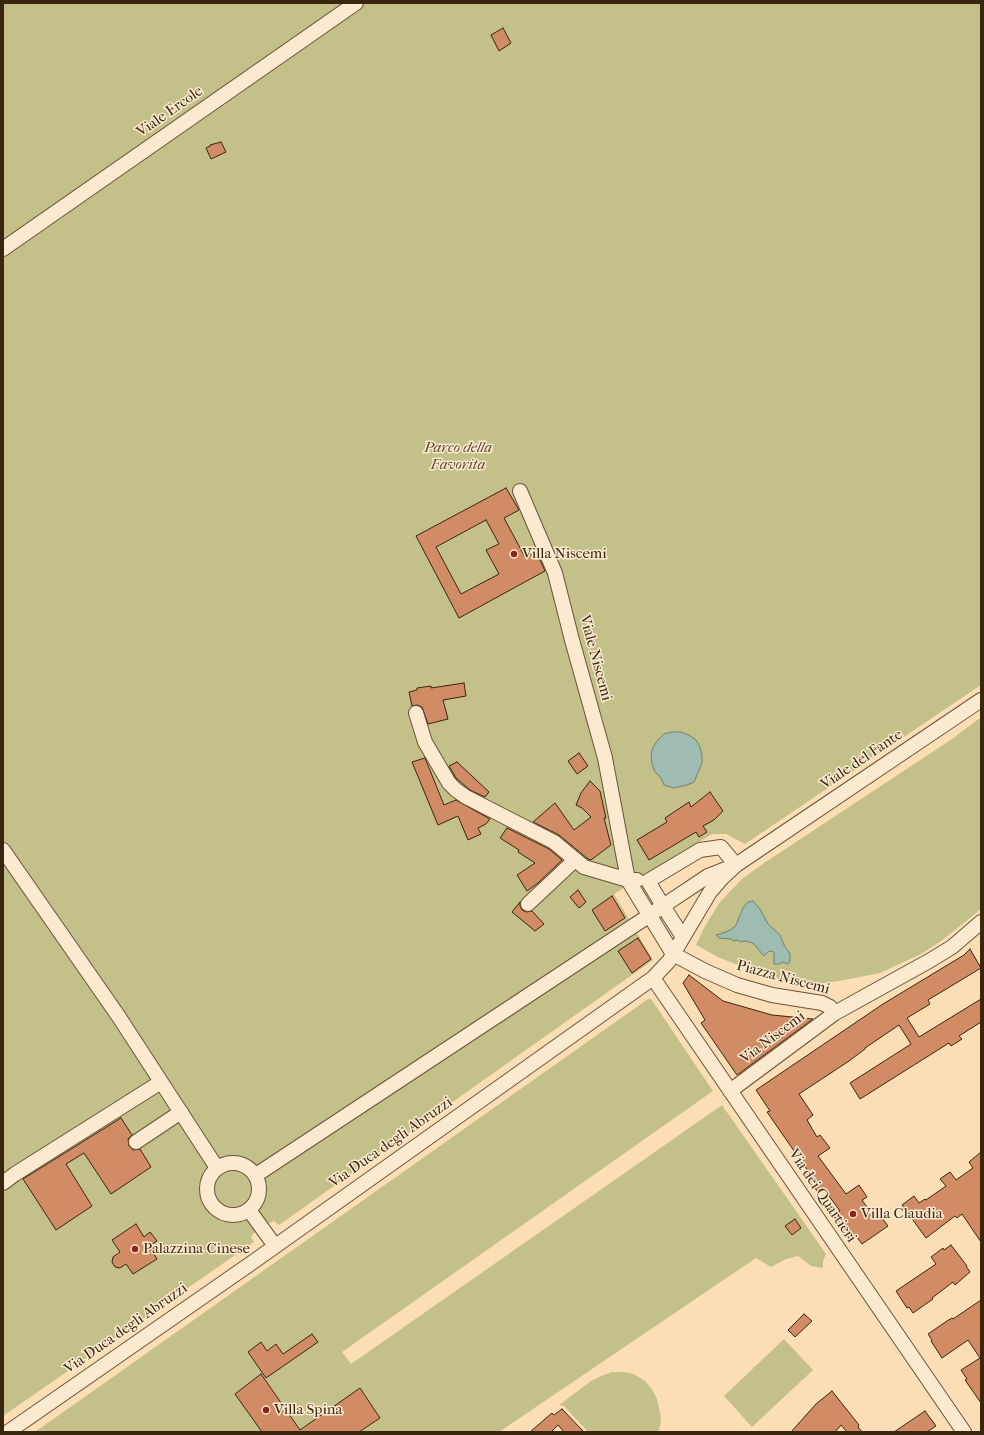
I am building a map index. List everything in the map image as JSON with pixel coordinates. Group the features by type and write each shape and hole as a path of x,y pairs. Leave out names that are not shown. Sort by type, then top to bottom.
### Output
{"street":[{"name":"Viale Ercole","path":"3,249 356,3"},
{"name":"Viale Niscemi","path":"520,491 555,573 605,758 628,880"},
{"name":"Viale del Fante","path":"760,848 981,700"},
{"path":"256,1175 708,876 736,865 721,847 700,850 648,881 628,880 584,867 554,842 466,797 456,790 449,783 425,742 416,713"},
{"name":"Via Duca degli Abruzzi","path":"8,1432 275,1246 653,978 664,967 673,954 710,892 736,865 760,848"},
{"path":"3,850 119,1017 218,1168"},
{"path":"528,904 575,860"},
{"path":"628,880 673,954"},
{"path":"648,881 683,937"},
{"name":"Piazza Niscemi","path":"673,954 705,972 737,985 772,995 822,1003 830,1007 835,1013 929,961 952,946 981,922"},
{"name":"Via dei Quartieri","path":"653,978 964,1432"},
{"name":"Via Niscemi","path":"730,1091 835,1013"},
{"path":"3,1183 161,1082"},
{"path":"136,1142 181,1112"},
{"path":"234,1162 243,1164 256,1175 260,1190 255,1204 250,1210 236,1215 228,1215 221,1213 215,1208 208,1195 207,1188 208,1180 212,1173 218,1168 225,1164 234,1162"},
{"path":"250,1210 275,1246"}],"green space":[{"name":"Parco della Favorita","path":"3,3 981,3 981,685 745,844 726,834 712,834 614,894 653,960 279,1225 274,1221 253,1234 251,1237 254,1242 3,1416"},
{"path":"981,717 981,909 964,923 921,954 880,973 817,984 772,978 720,958 696,945 705,926 720,902 742,879 952,739"},
{"path":"648,999 651,999 713,1091 342,1352 351,1364 722,1105 826,1254 823,1261 823,1268 811,1266 798,1256 786,1259 771,1267 756,1258 499,1432 35,1432"},
{"path":"784,1339 813,1370 752,1427 724,1396"},
{"path":"612,1372 634,1374 645,1381 652,1389 657,1399 660,1413 661,1422 657,1432 588,1432 564,1406 559,1405 591,1381"}],"water":[{"path":"681,732 696,740 702,755 702,763 694,782 674,788 664,785 661,778 655,772 651,755 653,747 658,740 664,734"},
{"path":"753,901 760,909 768,924 780,935 790,954 790,961 788,964 783,962 774,964 774,952 769,951 764,956 753,943 719,938 716,935 733,928 736,925 743,908 748,902"}],"building":[{"path":"503,28 511,43 499,51 491,35"},
{"path":"221,142 226,152 211,159 206,148 210,145"},
{"name":"Villa Niscemi","path":"506,488 519,510 504,518 525,557 536,551 545,571 459,618 416,536","holes":["486,520 499,544 486,550 499,574 461,594 436,547"]},
{"path":"464,683 466,696 443,700 448,719 428,724 422,707 417,705 412,706 409,692 417,690 417,688 431,686 431,688"},
{"path":"579,753 588,766 577,774 568,761"},
{"path":"425,758 444,805 456,800 490,819 486,824 478,828 481,834 468,840 458,816 438,825 412,762"},
{"path":"457,762 489,792 485,797 470,790 456,778 449,766"},
{"path":"590,781 600,791 606,818 604,818 611,845 591,860 559,835 533,822 555,803 574,830 591,817 582,808 576,805 581,793"},
{"path":"710,792 723,811 714,820 703,826 707,832 699,837 696,832 649,860 637,840 667,822 665,818 689,802 691,807"},
{"path":"507,828 549,849 562,860 538,883 527,891 517,875 535,863 518,852 519,850 500,838"},
{"path":"578,890 586,902 579,908 570,897"},
{"path":"612,896 625,918 605,931 592,910"},
{"path":"520,902 522,910 526,912 532,911 544,924 535,931 512,912"},
{"path":"638,938 651,959 632,973 618,951"},
{"path":"970,949 981,968 928,1000 930,1004 907,1018 919,1037 981,999 981,1022 959,1036 962,1039 951,1046 949,1043 860,1099 850,1083 911,1044 899,1025 865,1048 849,1061 799,1094 813,1115 807,1120 817,1137 820,1135 830,1148 818,1156 846,1194 859,1185 867,1197 862,1200 874,1217 879,1214 888,1226 862,1244 856,1236 850,1240 833,1215 840,1211 823,1188 818,1192 804,1174 808,1171 767,1112 770,1111 756,1090 883,1004 964,955"},
{"path":"689,975 723,1001 772,1015 813,1019 737,1075 701,1023 705,1020 683,983"},
{"path":"121,1118 132,1135 128,1139 129,1146 133,1150 140,1149 151,1167 111,1194 84,1153 66,1164 92,1206 56,1230 23,1179"},
{"path":"981,1152 981,1242 962,1214 957,1218 955,1216 926,1238 902,1205 914,1196 919,1203 925,1199 926,1200 946,1186 940,1179 950,1172 956,1180 973,1168 969,1162"},
{"path":"795,1219 801,1228 792,1235 785,1226"},
{"name":"Palazzina Cinese","path":"136,1224 144,1237 150,1232 157,1241 149,1246 157,1259 133,1274 126,1264 120,1268 115,1267 112,1262 113,1257 120,1252 112,1240"},
{"path":"951,1245 970,1272 955,1285 953,1282 913,1313 909,1307 907,1308 896,1291 936,1264 931,1257 943,1248 944,1250"},
{"path":"981,1300 981,1403 965,1380 967,1379 961,1370 980,1358 968,1340 942,1358 928,1334"},
{"path":"804,1314 812,1321 795,1337 788,1330"},
{"path":"312,1334 318,1342 266,1378 248,1352 261,1342 267,1351 276,1344 283,1354"},
{"path":"261,1374 300,1430 360,1388 380,1418 359,1432 262,1432 235,1394"},
{"path":"832,1391 859,1425 858,1427 862,1432 847,1432 841,1425 835,1432 791,1432 816,1404"},
{"path":"562,1409 584,1432 564,1432 558,1425 551,1432 530,1432 552,1413 554,1415"},
{"path":"925,1411 936,1426 927,1432 894,1432"}],"place":[{"name":"Villa Niscemi","path":"514,554"},
{"name":"Villa Claudia","path":"853,1214"},
{"name":"Palazzina Cinese","path":"135,1249"},
{"name":"Villa Spina","path":"266,1410"}]}
